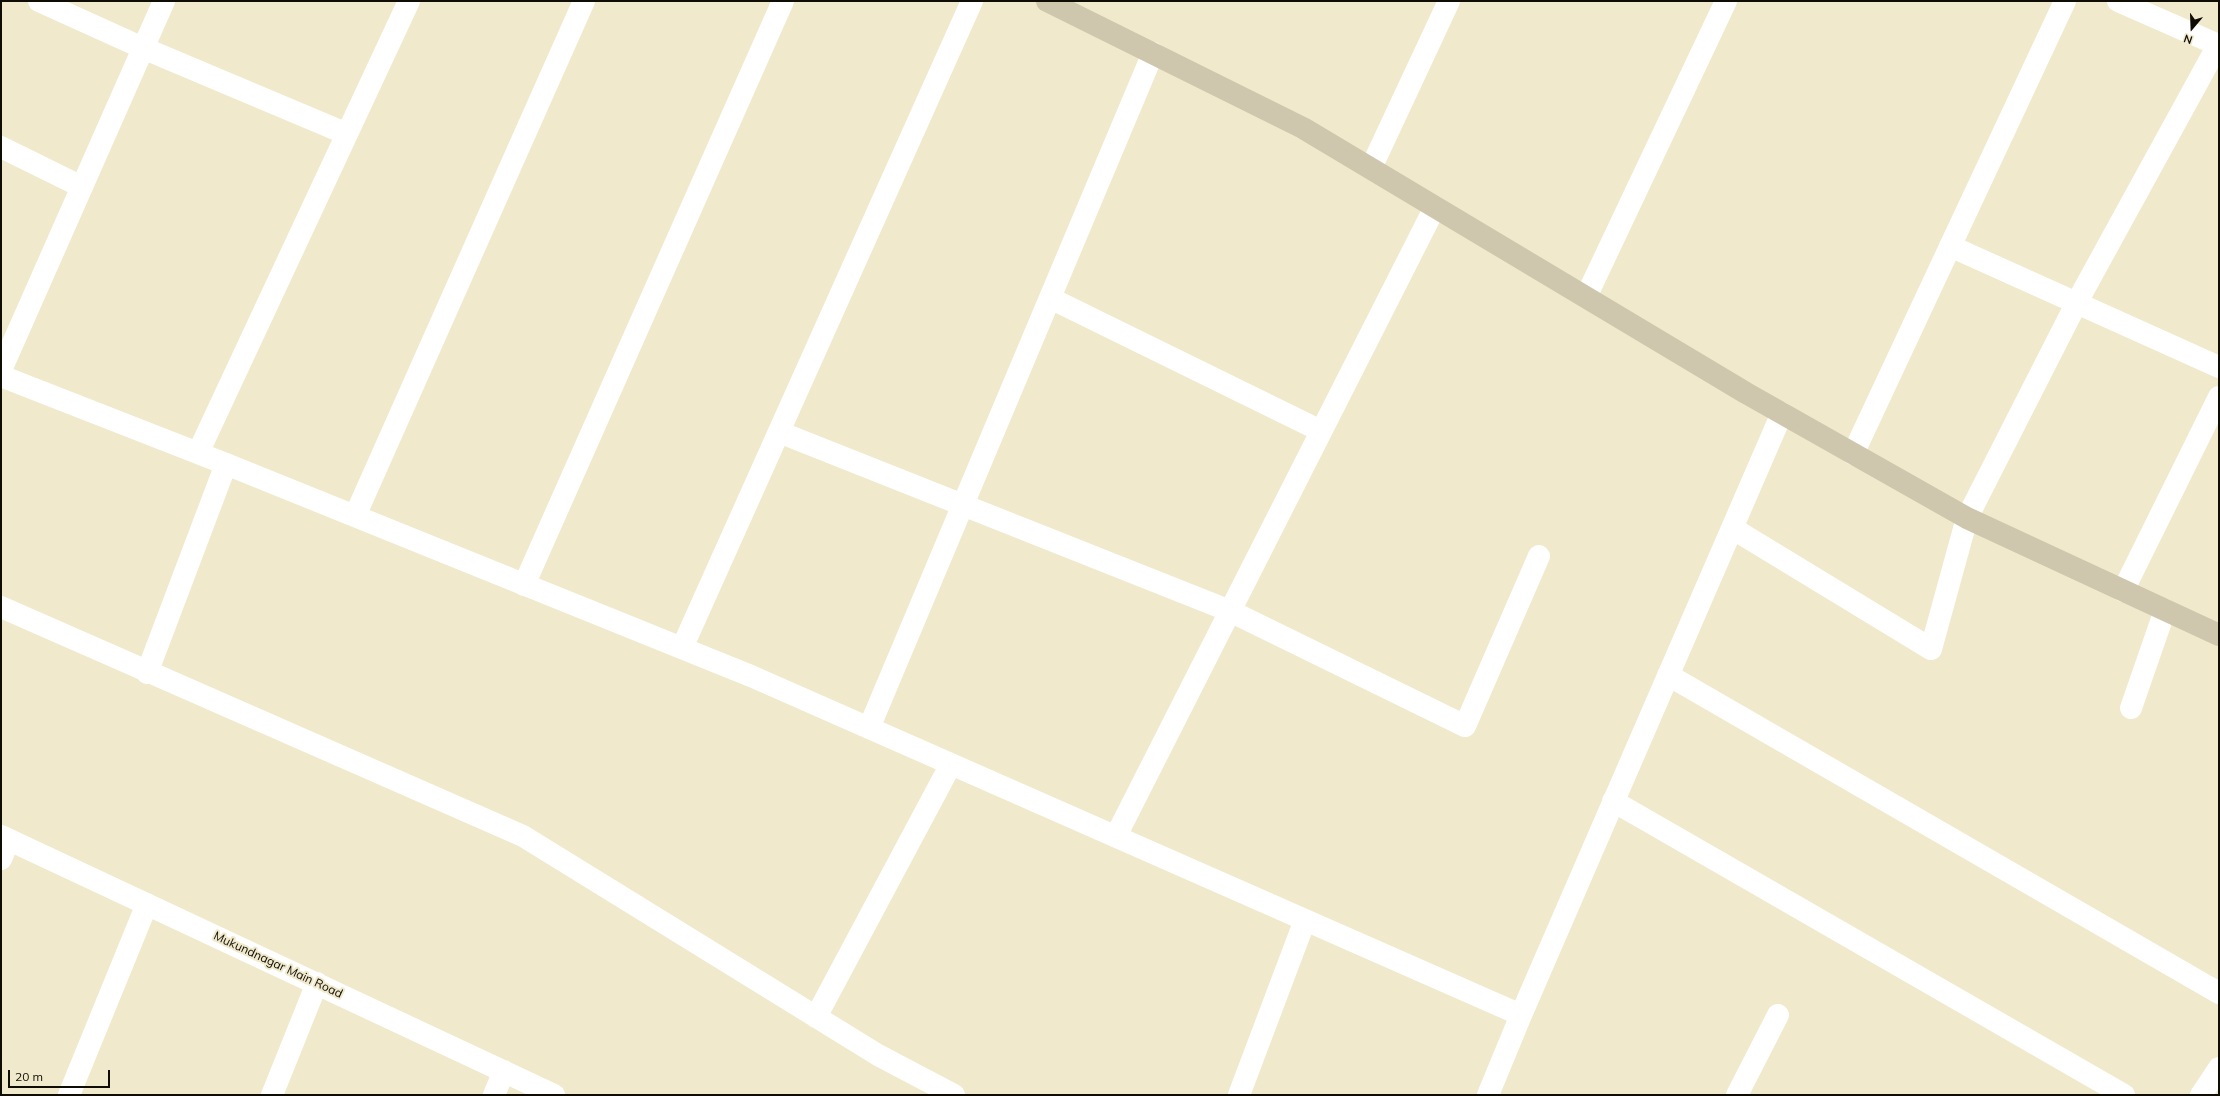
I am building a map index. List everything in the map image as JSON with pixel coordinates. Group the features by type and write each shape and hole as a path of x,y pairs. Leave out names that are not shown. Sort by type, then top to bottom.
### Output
{"street":[{"path":"39,1 143,48 347,134"},
{"path":"1,370 164,1"},
{"path":"198,453 409,1"},
{"path":"355,516 584,1"},
{"path":"524,585 782,1"},
{"path":"682,648 972,1"},
{"path":"1047,1 1303,128 1782,413 1967,518 2219,635"},
{"path":"1371,168 1449,1"},
{"path":"1586,297 1726,1"},
{"path":"1853,454 2065,1"},
{"path":"1732,528 1931,648 1967,518 2077,302 2219,45 2118,1"},
{"path":"869,728 1153,54"},
{"path":"1,147 82,187"},
{"path":"1116,836 1435,207"},
{"path":"1950,246 2219,367"},
{"path":"1050,298 1321,431"},
{"path":"1,376 226,464 682,648 1116,836 1521,1015"},
{"path":"2123,591 2219,398"},
{"path":"1488,1095 1613,801 1782,413"},
{"path":"779,432 1230,611 1465,726 1539,556"},
{"path":"147,672 226,464"},
{"path":"1,607 523,836 878,1055 954,1095"},
{"path":"2131,708 2166,610"},
{"path":"1668,675 2219,993"},
{"path":"816,1017 951,764"},
{"path":"1613,801 2124,1095"},
{"name":"Mukundnagar Main Road","path":"4,845 147,904 504,1070 554,1095"},
{"path":"69,1095 147,904"},
{"path":"1238,1095 1305,920"},
{"path":"272,1095 317,983"},
{"path":"1736,1095 1778,1015"},
{"path":"2202,1095 2219,1068"},
{"path":"494,1095 504,1070"}]}
